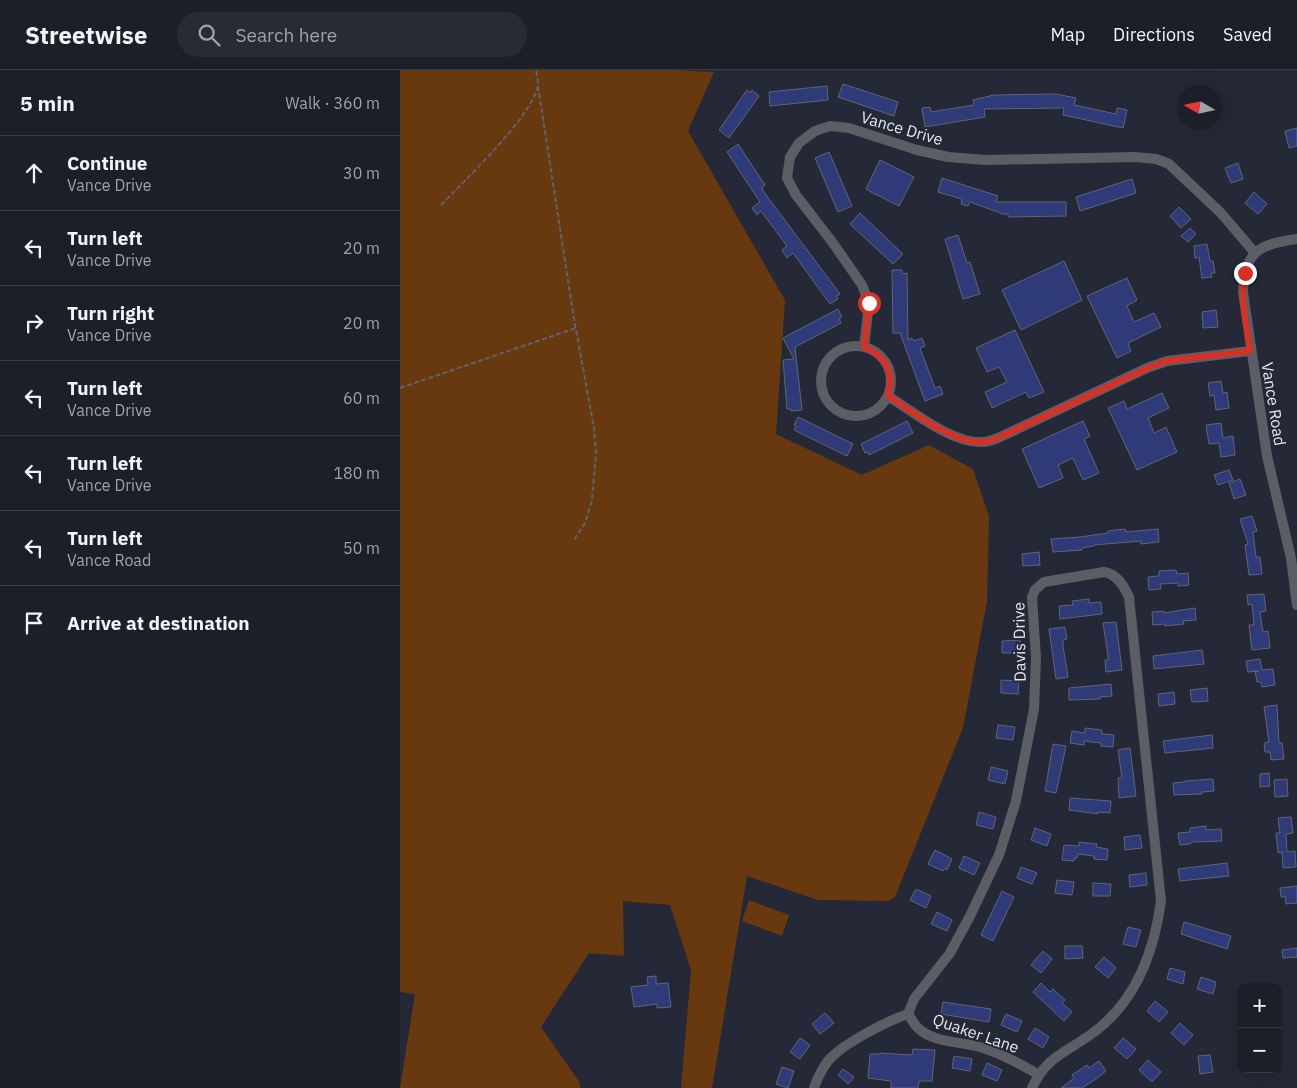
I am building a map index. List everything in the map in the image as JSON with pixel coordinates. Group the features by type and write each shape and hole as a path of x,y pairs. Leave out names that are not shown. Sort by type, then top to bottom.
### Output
{"street":[{"name":"Vance Drive","path":"864,347 869,303 862,285 796,195 788,178 790,157 799,143 815,131 830,126 849,128 917,150 948,157 986,160 1135,157 1156,159 1169,164 1180,173 1221,214 1255,253"},
{"path":"1255,253 1270,244 1297,239"},
{"name":"Vance Road","path":"1255,253 1248,264 1243,282 1244,304 1267,456 1291,558 1297,605"},
{"path":"850,346 864,347 874,351 888,366 890,386 888,396 874,412 864,416 853,417 842,414 832,408 825,399 820,377 824,366 830,356 850,346"},
{"path":"888,396 944,432 968,440 982,442 998,438 1167,361 1250,351"},
{"name":"Davis Drive","path":"908,1014 914,999 950,953 970,916 999,854 1016,801 1034,709 1036,658 1032,597 1035,590 1044,582 1104,572 1110,573 1125,588 1129,597 1161,901 1159,920 1138,982 1122,1006 1111,1019 1054,1058 1038,1074 1032,1088"},
{"path":"814,1088 829,1060 855,1040 892,1019 908,1014"},
{"name":"Quaker Lane","path":"908,1014 918,1028 930,1035 947,1041 986,1048 1010,1058 1038,1074"}],"path":[{"path":"536,70 576,328 594,428 596,454 592,500 585,523 574,540"},
{"path":"441,205 506,136 528,106 538,86"},
{"path":"400,388 576,328"}],"shaded area":[{"path":"400,70 672,70 714,72 688,131 785,300 776,434 862,475 929,445 973,469 989,516 987,601 963,728 895,897 889,901 818,900 747,876 712,1088 681,1088 691,970 670,905 623,901 624,956 589,953 541,1027 580,1083 580,1088 400,1088 415,994 400,992"},
{"path":"749,900 789,915 782,936 742,921"}],"building":[{"path":"843,84 898,102 894,116 838,97"},
{"path":"827,86 828,100 770,106 769,92"},
{"path":"747,90 750,93 752,90 759,96 729,138 719,130"},
{"path":"1056,94 1076,98 1074,105 1116,114 1117,108 1127,110 1123,128 1063,115 1064,108 984,109 985,117 925,127 922,108 930,107 931,112 974,105 973,100 994,95"},
{"path":"1297,128 1297,146 1289,148 1285,131"},
{"path":"738,144 765,185 762,187 763,191 840,294 836,296 838,299 830,304 793,253 787,258 782,250 787,246 761,211 757,215 752,208 760,202 727,152"},
{"path":"829,152 852,206 838,212 815,158"},
{"path":"880,160 914,177 899,206 866,189"},
{"path":"1238,163 1243,179 1231,183 1225,168"},
{"path":"942,178 998,196 996,202 1066,202 1066,216 1008,217 1008,214 1003,214 970,202 968,206 961,204 962,199 938,192"},
{"path":"1132,179 1136,193 1080,211 1076,197"},
{"path":"1254,192 1267,204 1258,214 1245,203"},
{"path":"1179,207 1191,219 1181,228 1170,216"},
{"path":"860,213 903,254 893,264 850,224"},
{"path":"1190,228 1196,234 1188,242 1181,236"},
{"path":"958,235 967,263 970,262 980,294 963,299 945,239"},
{"path":"1207,244 1210,261 1213,261 1215,273 1211,273 1212,277 1202,278 1199,257 1195,258 1194,246"},
{"path":"1064,261 1082,300 1021,330 1002,290"},
{"path":"892,270 902,270 902,274 907,273 908,340 912,338 914,341 922,338 925,346 920,348 935,388 940,386 943,394 925,401 900,333 893,333"},
{"path":"1127,278 1137,300 1127,306 1134,322 1154,313 1161,327 1128,343 1131,351 1117,358 1087,296"},
{"path":"838,309 842,317 839,319 841,323 795,347 802,410 791,411 791,409 787,409 783,360 794,359 783,338"},
{"path":"1216,310 1218,327 1203,328 1202,312"},
{"path":"1015,330 1044,392 1029,398 1026,392 992,408 985,392 1007,382 999,367 987,372 976,348"},
{"path":"1221,381 1223,393 1227,392 1229,408 1216,410 1214,395 1210,396 1208,383"},
{"path":"1162,393 1169,408 1148,418 1154,433 1166,427 1177,452 1137,470 1108,408 1124,401 1127,409"},
{"path":"798,417 853,444 847,456 794,430"},
{"path":"907,421 913,433 869,455 868,452 865,453 861,444"},
{"path":"1083,421 1090,436 1084,439 1099,473 1083,480 1073,458 1058,465 1063,478 1039,488 1022,449"},
{"path":"1221,423 1223,438 1233,436 1235,455 1221,457 1219,443 1209,444 1206,425"},
{"path":"1229,470 1233,480 1218,485 1214,475"},
{"path":"1240,479 1246,495 1234,499 1229,483"},
{"path":"1252,516 1257,531 1253,532 1256,557 1260,557 1262,574 1249,575 1245,545 1248,544 1240,519"},
{"path":"1125,529 1126,532 1158,529 1159,542 1141,544 1141,541 1094,545 1082,548 1082,550 1053,552 1051,539 1080,537"},
{"path":"1039,552 1040,565 1023,566 1022,554"},
{"path":"1176,570 1177,574 1188,573 1189,585 1178,586 1178,583 1160,584 1161,589 1149,590 1148,577 1159,576 1159,571"},
{"path":"1264,594 1266,611 1260,612 1263,632 1268,631 1270,648 1252,650 1249,625 1254,625 1252,604 1248,605 1247,595"},
{"path":"1089,599 1089,603 1101,602 1102,614 1060,619 1059,606 1073,605 1072,601"},
{"path":"1195,608 1196,620 1183,621 1184,624 1153,625 1152,612 1164,611 1164,613"},
{"path":"1116,622 1122,670 1106,672 1105,660 1108,660 1108,655 1103,623"},
{"path":"1065,627 1067,639 1063,640 1063,646 1068,677 1056,679 1049,629"},
{"path":"1020,640 1020,653 1002,653 1002,641"},
{"path":"1202,650 1204,664 1154,669 1153,656"},
{"path":"1260,659 1262,670 1273,669 1275,685 1262,687 1261,682 1257,682 1255,671 1248,672 1246,661"},
{"path":"1001,680 1019,681 1018,694 1001,693"},
{"path":"1111,684 1112,696 1100,697 1100,699 1069,700 1069,688"},
{"path":"1207,688 1208,701 1192,702 1190,690"},
{"path":"1174,692 1175,704 1159,706 1158,694"},
{"path":"1277,705 1279,743 1282,743 1284,759 1271,760 1270,752 1265,752 1264,743 1269,742 1264,707"},
{"path":"998,725 1015,727 1013,740 996,738"},
{"path":"1085,728 1102,730 1102,734 1114,735 1113,747 1084,741 1084,745 1070,743 1072,731 1085,733"},
{"path":"1212,735 1213,748 1165,753 1163,741"},
{"path":"1053,744 1066,746 1056,793 1045,791"},
{"path":"1130,748 1136,796 1119,798 1118,778 1122,778 1118,750"},
{"path":"991,767 1008,771 1005,784 988,780"},
{"path":"1269,773 1270,786 1260,787 1260,774"},
{"path":"1213,779 1214,791 1202,792 1202,794 1174,795 1173,783"},
{"path":"1287,779 1288,796 1275,797 1274,780"},
{"path":"1070,798 1111,801 1110,813 1098,812 1098,814 1069,810"},
{"path":"979,812 996,817 993,829 976,825"},
{"path":"1291,817 1293,833 1286,834 1287,852 1295,851 1296,867 1283,868 1283,852 1278,853 1276,833 1280,833 1278,818"},
{"path":"1206,826 1206,830 1221,829 1222,841 1192,842 1180,845 1178,833 1190,832 1190,828"},
{"path":"1035,828 1051,834 1047,846 1031,840"},
{"path":"1140,835 1142,848 1125,850 1124,837"},
{"path":"1079,842 1097,844 1096,847 1108,849 1107,860 1094,859 1094,856 1078,854 1074,861 1062,860 1064,845 1079,846"},
{"path":"935,850 952,859 947,870 945,868 943,871 928,864"},
{"path":"964,856 980,863 974,875 959,868"},
{"path":"1227,863 1229,876 1180,881 1178,869"},
{"path":"1021,867 1037,873 1032,884 1017,878"},
{"path":"1146,873 1147,885 1130,887 1129,875"},
{"path":"1057,880 1074,882 1072,895 1055,893"},
{"path":"1093,883 1111,884 1110,896 1093,896"},
{"path":"1297,886 1297,903 1286,904 1285,896 1281,897 1280,888"},
{"path":"916,889 931,896 926,908 910,900"},
{"path":"1002,891 1014,897 993,941 981,935"},
{"path":"937,912 952,920 947,931 931,924"},
{"path":"1184,922 1231,936 1227,949 1181,934"},
{"path":"1128,927 1141,930 1136,947 1123,944"},
{"path":"1065,946 1082,946 1083,958 1065,959"},
{"path":"1297,948 1297,957 1283,958 1282,950"},
{"path":"1043,951 1052,959 1041,973 1031,965"},
{"path":"1104,957 1116,968 1108,978 1095,967"},
{"path":"1170,968 1185,972 1183,984 1167,979"},
{"path":"656,976 656,984 668,983 671,1007 657,1008 657,1004 634,1007 631,987 648,985 647,977"},
{"path":"1201,977 1216,982 1213,994 1197,989"},
{"path":"1041,983 1050,992 1053,989 1065,1000 1062,1003 1072,1012 1064,1021 1033,992"},
{"path":"1155,1001 1168,1012 1159,1022 1147,1011"},
{"path":"943,1002 991,1009 989,1022 941,1014"},
{"path":"825,1013 834,1023 820,1034 812,1024"},
{"path":"1006,1014 1022,1021 1017,1032 1001,1025"},
{"path":"1180,1023 1193,1035 1184,1045 1171,1033"},
{"path":"1035,1028 1049,1037 1043,1048 1028,1039"},
{"path":"800,1038 810,1045 800,1059 790,1052"},
{"path":"1123,1038 1136,1049 1127,1059 1114,1048"},
{"path":"913,1049 935,1050 932,1081 919,1081 918,1088 891,1088 891,1081 868,1078 870,1054 912,1055"},
{"path":"1210,1055 1213,1072 1200,1074 1198,1056"},
{"path":"954,1056 972,1059 970,1071 952,1068"},
{"path":"1148,1060 1161,1072 1152,1082 1139,1070"},
{"path":"1099,1061 1106,1071 1096,1079 1082,1088 1061,1088 1074,1078 1072,1075 1087,1065 1089,1068"},
{"path":"987,1063 1002,1070 997,1081 982,1075"},
{"path":"782,1067 794,1071 788,1088 776,1084"},
{"path":"843,1069 854,1077 848,1084 838,1075"}],"route":[{"path":"869,303 864,347 874,351 888,366 890,376 888,396 944,432 968,440 982,442 998,438 1148,368 1167,361 1250,351 1243,292 1245,273"}]}
